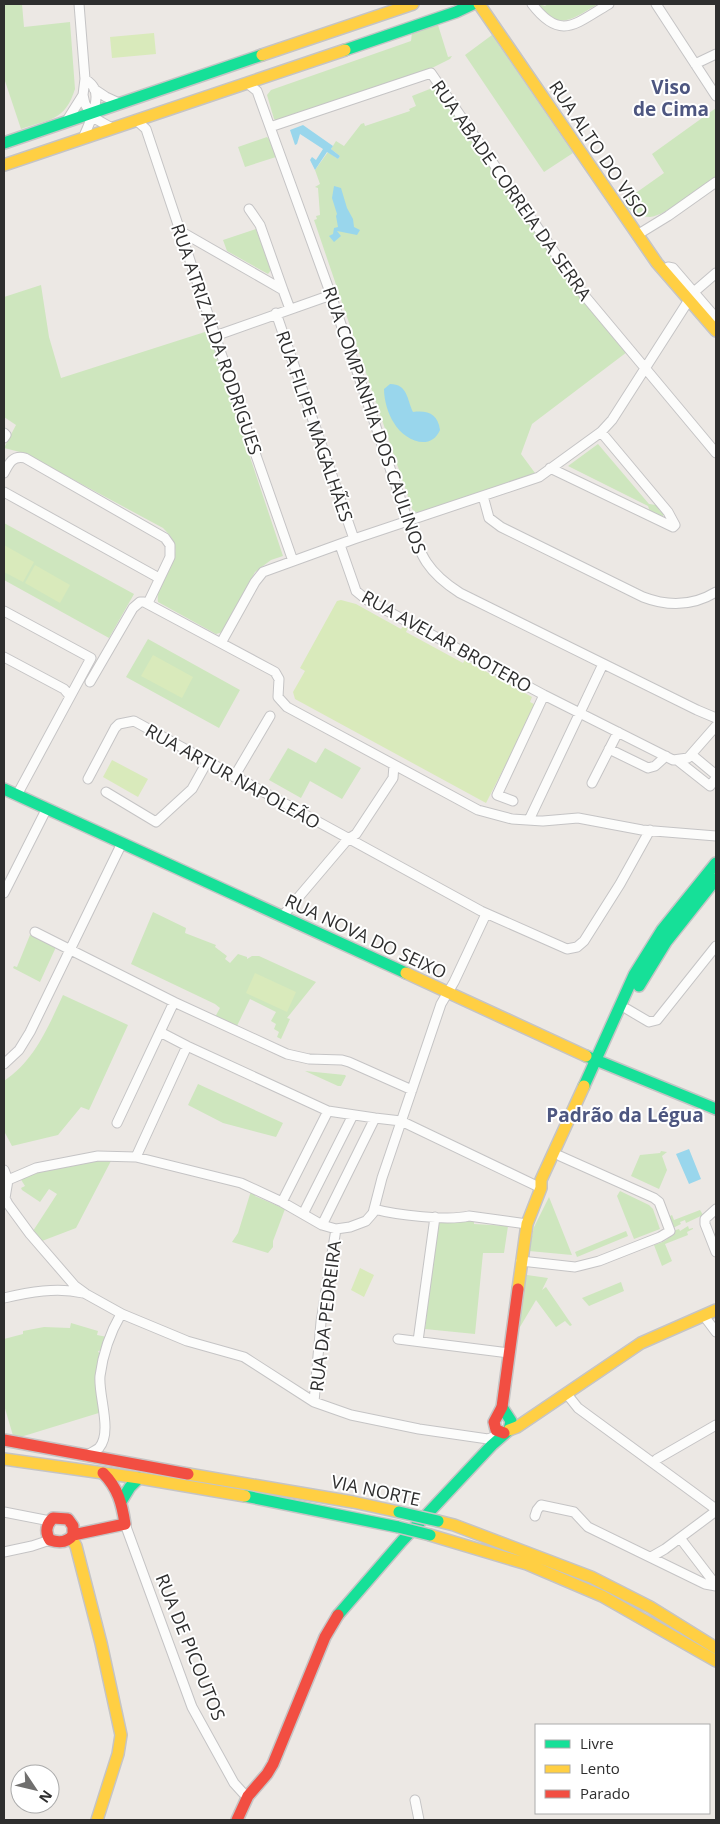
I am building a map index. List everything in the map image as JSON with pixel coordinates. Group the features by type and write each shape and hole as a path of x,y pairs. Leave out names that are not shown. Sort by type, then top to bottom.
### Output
{"main road":[{"path":"4,143 413,4"},
{"path":"4,164 137,121 456,12 473,4"},
{"name":"RUA ALTO DO VISO","path":"479,4 637,235"},
{"path":"637,235 660,266 692,296 716,331"},
{"name":"RUA NOVA DO SEIXO","path":"4,789 599,1061 716,1109"},
{"path":"541,1188 548,1181 560,1156 622,1000 662,930 716,862"},
{"path":"503,1426 508,1353 521,1261 527,1224 541,1188 544,1173 599,1061 642,981 666,942 716,879"},
{"path":"237,1820 248,1796 273,1764 325,1637 336,1618 503,1426 566,1393 641,1343 716,1310"},
{"name":"VIA NORTE","path":"4,1440 353,1502 454,1525 590,1577 650,1607 716,1648"},
{"name":"VIA NORTE","path":"4,1459 140,1478 274,1501 430,1535 527,1564 602,1596 677,1637 716,1661"},
{"name":"RUA DE PICOUTOS","path":"103,1473 118,1491 122,1500 125,1524"},
{"path":"122,1500 130,1487 140,1478"},
{"path":"107,1527 53,1518 47,1524 46,1533 50,1540 66,1541 72,1536 125,1524"},
{"path":"71,1522 74,1530 72,1536 101,1642 121,1735 118,1754 98,1820"}],"street":[{"path":"79,4 85,78 83,95 87,108 96,121 112,128"},
{"path":"532,4 542,17 556,25 566,27 575,24 609,4"},
{"path":"656,4 716,96"},
{"path":"695,64 716,54"},
{"name":"RUA ABADE CORREIA DA SERRA","path":"270,127 431,73 584,295 645,368"},
{"path":"85,78 106,97 120,103"},
{"name":"RUA COMPANHIA DOS CAULINOS","path":"247,83 257,91 331,295 408,521 426,563 446,584 476,602 716,718"},
{"path":"83,138 95,105 94,88"},
{"path":"66,122 83,95"},
{"name":"RUA ATRIZ ALDA RODRIGUES","path":"137,121 146,130 292,561"},
{"name":"RUA ALTO DO VISO","path":"637,235 715,185"},
{"path":"249,209 260,225 290,309"},
{"path":"180,230 283,290"},
{"path":"221,643 260,575 292,561 354,539 539,477 601,432 612,420 692,296 716,273"},
{"path":"215,336 331,295"},
{"path":"692,296 716,318"},
{"name":"RUA FILIPE MAGALHÃES","path":"276,314 354,539"},
{"path":"645,368 716,452"},
{"path":"550,468 673,527 675,525 668,512 601,432"},
{"path":"4,434 6,435 4,438"},
{"path":"4,473 13,459 25,458 165,538 170,545 170,557 148,603"},
{"path":"4,492 160,578"},
{"path":"483,496 489,518 501,527 650,600 679,604 696,602 716,592"},
{"name":"RUA AVELAR BROTERO","path":"340,545 354,585 361,595 544,696 677,760 710,786 716,777"},
{"path":"90,682 133,608 140,602 148,603 275,672 278,679 277,694 286,706 483,812 506,818 528,820 578,818 650,830 716,836"},
{"path":"4,611 91,658 17,795"},
{"path":"4,657 64,689 70,696"},
{"path":"528,820 581,714 603,664"},
{"path":"512,801 496,795 544,696"},
{"path":"234,777 270,716"},
{"name":"RUA ARTUR NAPOLEÃO","path":"88,779 115,728 119,724 134,721 486,914 567,949 577,947 584,941 620,884 650,830"},
{"path":"677,760 688,758 692,755 716,726"},
{"path":"592,783 618,732"},
{"path":"609,749 648,768 655,766 666,756"},
{"path":"692,755 716,777"},
{"path":"106,792 156,822 192,789 207,762"},
{"path":"284,917 286,912 348,838 356,834 392,778 394,765"},
{"path":"392,778 413,775"},
{"path":"4,893 47,808"},
{"path":"4,1064 19,1050 30,1032 122,843"},
{"path":"8,1180 36,1168 98,1156 136,1157 241,1183 282,1202 322,1225 336,1229 350,1227 366,1221 374,1209 382,1178 440,1004 454,982 486,914"},
{"path":"35,932 174,1002 287,1054 309,1059 342,1060 354,1063 412,1090"},
{"path":"627,1010 648,1022 657,1020 716,946"},
{"path":"117,1123 174,1002"},
{"path":"160,1032 328,1110 401,1121 541,1188"},
{"path":"136,1157 187,1046"},
{"path":"282,1202 328,1110"},
{"path":"303,1214 353,1115"},
{"path":"322,1225 375,1118"},
{"path":"521,1261 574,1267 599,1261 660,1237 670,1231 659,1202 654,1198 560,1156"},
{"path":"4,1170 8,1180 5,1198 9,1206 66,1276 86,1294 121,1314 188,1341 244,1357 314,1402 352,1415 419,1429 488,1438 503,1426"},
{"path":"374,1209 435,1217 469,1216 527,1224"},
{"path":"716,1209 705,1219 705,1224 716,1252"},
{"path":"418,1342 435,1217"},
{"name":"RUA DA PEDREIRA","path":"314,1402 321,1322 336,1229"},
{"path":"63,1290 66,1276"},
{"path":"4,1298 63,1290 86,1294"},
{"path":"88,1455 98,1449 102,1440 104,1419 100,1373 106,1348 121,1314"},
{"path":"704,1316 716,1332"},
{"path":"398,1338 508,1353"},
{"path":"566,1393 578,1408 716,1511 651,1557"},
{"path":"653,1463 716,1426"},
{"path":"535,1516 541,1505 574,1512 588,1527 704,1584 716,1586"},
{"path":"4,1512 50,1521"},
{"name":"RUA DE PICOUTOS","path":"125,1524 192,1707 234,1783 248,1796"},
{"path":"680,1538 716,1586"},
{"path":"4,1552 50,1540"},
{"path":"415,1800 419,1820"}],"green space":[{"path":"4,4 22,4 24,27 70,22 75,89 71,99 61,113 55,117 21,129 4,78"},
{"path":"538,4 545,6 548,4 598,4 574,18 559,21 545,13"},
{"path":"438,25 448,57 452,56 450,59 428,70 277,121 274,119 267,95 271,90 411,41 412,33"},
{"path":"154,33 156,54 112,58 110,37"},
{"path":"492,35 573,153 544,172 465,55"},
{"path":"435,87 565,276 627,352 532,424 521,454 535,473 418,513 413,511 314,220 317,219 316,216 320,215 318,188 315,187 320,184 315,170 328,152 338,159 340,156 331,149 336,141 344,146 361,124 364,123 365,126 410,111 409,109 416,106 412,96"},
{"path":"716,108 716,176 665,212 657,215 650,217 642,216 626,207 623,202 664,173 652,154"},
{"path":"267,137 271,141 276,157 245,167 238,147"},
{"path":"256,229 271,270 268,274 227,251 223,240"},
{"path":"41,285 49,337 61,378 208,331 283,556 271,560 255,572 223,632 216,634 158,602 158,592 171,566 175,548 172,539 163,528 24,453 4,448 16,425 4,417 4,297"},
{"path":"598,444 649,504 656,505 660,511 661,509 664,514 662,518 650,512 648,506 568,466"},
{"path":"4,523 134,594 109,638 4,580"},
{"path":"4,545 34,562 23,582 4,572"},
{"path":"35,565 70,585 60,603 25,583"},
{"path":"341,600 356,604 401,629 404,625 408,628 406,632 463,663 465,660 532,697 530,702 536,705 486,803 295,699 293,692 305,671 300,668 337,601"},
{"path":"148,639 240,690 219,728 126,677"},
{"path":"153,655 193,677 182,698 141,676"},
{"path":"288,748 316,763 325,748 361,768 342,799 310,781 301,798 269,780"},
{"path":"112,760 148,779 138,797 103,777"},
{"path":"153,912 186,928 185,933 216,945 215,947 227,956 225,959 230,963 238,954 247,957 247,959 252,956 259,956 316,982 287,1018 290,1019 281,1039 277,1037 279,1032 274,1029 276,1024 271,1021 276,1012 250,999 236,1028 215,1017 220,1008 215,1004 131,964"},
{"path":"30,935 56,947 40,982 13,968 14,966 17,967"},
{"path":"255,973 296,992 287,1012 246,993"},
{"path":"63,995 128,1025 89,1110 81,1107 58,1135 12,1146 4,1131 4,1081 15,1073 40,1042"},
{"path":"305,1071 346,1076 341,1086 338,1086"},
{"path":"198,1084 283,1123 276,1137 223,1123 188,1105"},
{"path":"661,1151 667,1152 662,1156 667,1170 659,1189 631,1176 640,1155 660,1153"},
{"path":"112,1159 76,1228 42,1241 33,1231 57,1194 49,1189 40,1202 22,1190 21,1188 25,1186 20,1178 74,1162"},
{"path":"251,1191 255,1193 255,1196 285,1209 273,1241 273,1247 268,1253 232,1242 238,1233"},
{"path":"620,1191 649,1205 653,1209 660,1229 634,1239 617,1196"},
{"path":"549,1197 572,1255 529,1251 534,1227"},
{"path":"700,1210 703,1215 686,1223 685,1220 680,1222 681,1224 673,1228 670,1216 672,1215 674,1220"},
{"path":"438,1220 474,1221 474,1224 508,1226 504,1253 483,1253 475,1334 425,1329"},
{"path":"688,1226 689,1229 693,1229 687,1232 688,1235 665,1244 672,1261 662,1266 654,1245 667,1239 673,1231 679,1229 680,1231"},
{"path":"626,1231 628,1236 577,1257 575,1252"},
{"path":"360,1268 374,1275 364,1297 351,1290"},
{"path":"527,1275 548,1278 542,1290 546,1287 572,1325 570,1326 565,1321 556,1327 536,1300 519,1326"},
{"path":"621,1282 624,1291 589,1306 582,1298"},
{"path":"71,1323 98,1331 97,1335 107,1337 103,1350 98,1351 101,1357 102,1412 14,1439 4,1405 4,1339 23,1334 23,1331 44,1327 70,1328"}],"water":[{"path":"303,125 333,146 331,149 340,156 338,159 327,152 315,170 310,160 312,157 316,160 323,149 300,134 295,145 290,130"},
{"path":"334,186 341,188 347,208 353,219 354,227 360,230 357,235 337,231 341,236 334,242 329,236 333,234 334,228 338,227 337,214 332,198"},
{"path":"390,384 404,390 413,412 428,413 435,417 440,430 436,437 430,441 417,441 398,429 390,415 385,398 384,389"},
{"path":"689,1149 701,1179 689,1184 676,1154"}],"traffic: fast":[{"path":"345,50 456,12 473,4"},
{"path":"4,143 262,55"},
{"path":"4,789 406,973"},
{"path":"584,1086 634,975 662,930 716,863"},
{"path":"639,986 666,942 716,879"},
{"path":"586,1056 716,1109"},
{"path":"338,1615 402,1541 492,1445 509,1430 511,1421 502,1407"},
{"path":"122,1500 130,1487 139,1478"},
{"path":"245,1496 398,1527"},
{"path":"399,1512 438,1521"},
{"path":"398,1527 430,1535"}],"traffic: slow":[{"path":"262,55 413,4"},
{"path":"479,4 657,263 716,331"},
{"path":"4,165 345,50"},
{"path":"406,973 586,1056"},
{"path":"518,1289 527,1224 541,1188 541,1180 584,1086"},
{"path":"509,1430 517,1427 641,1343 716,1310"},
{"path":"4,1459 139,1478 245,1496"},
{"path":"188,1474 353,1502 399,1512"},
{"path":"438,1521 454,1525 591,1577 650,1607 716,1648"},
{"path":"430,1535 527,1564 602,1596 716,1661"},
{"path":"71,1538 76,1546 101,1643 121,1735 118,1754 97,1820"}],"traffic: jam":[{"path":"504,1433 496,1430 494,1422 502,1407 518,1289"},
{"path":"4,1440 188,1474"},
{"path":"73,1535 73,1526 68,1519 53,1518 49,1523 47,1534 50,1540 60,1542 68,1540 73,1535 125,1524 118,1497 112,1484 103,1473"},
{"path":"237,1820 248,1796 273,1764 325,1637 338,1615"}],"district":[{"name":"Viso de Cima","path":"671,98"},
{"name":"Padrão da Légua","path":"625,1115"}]}
